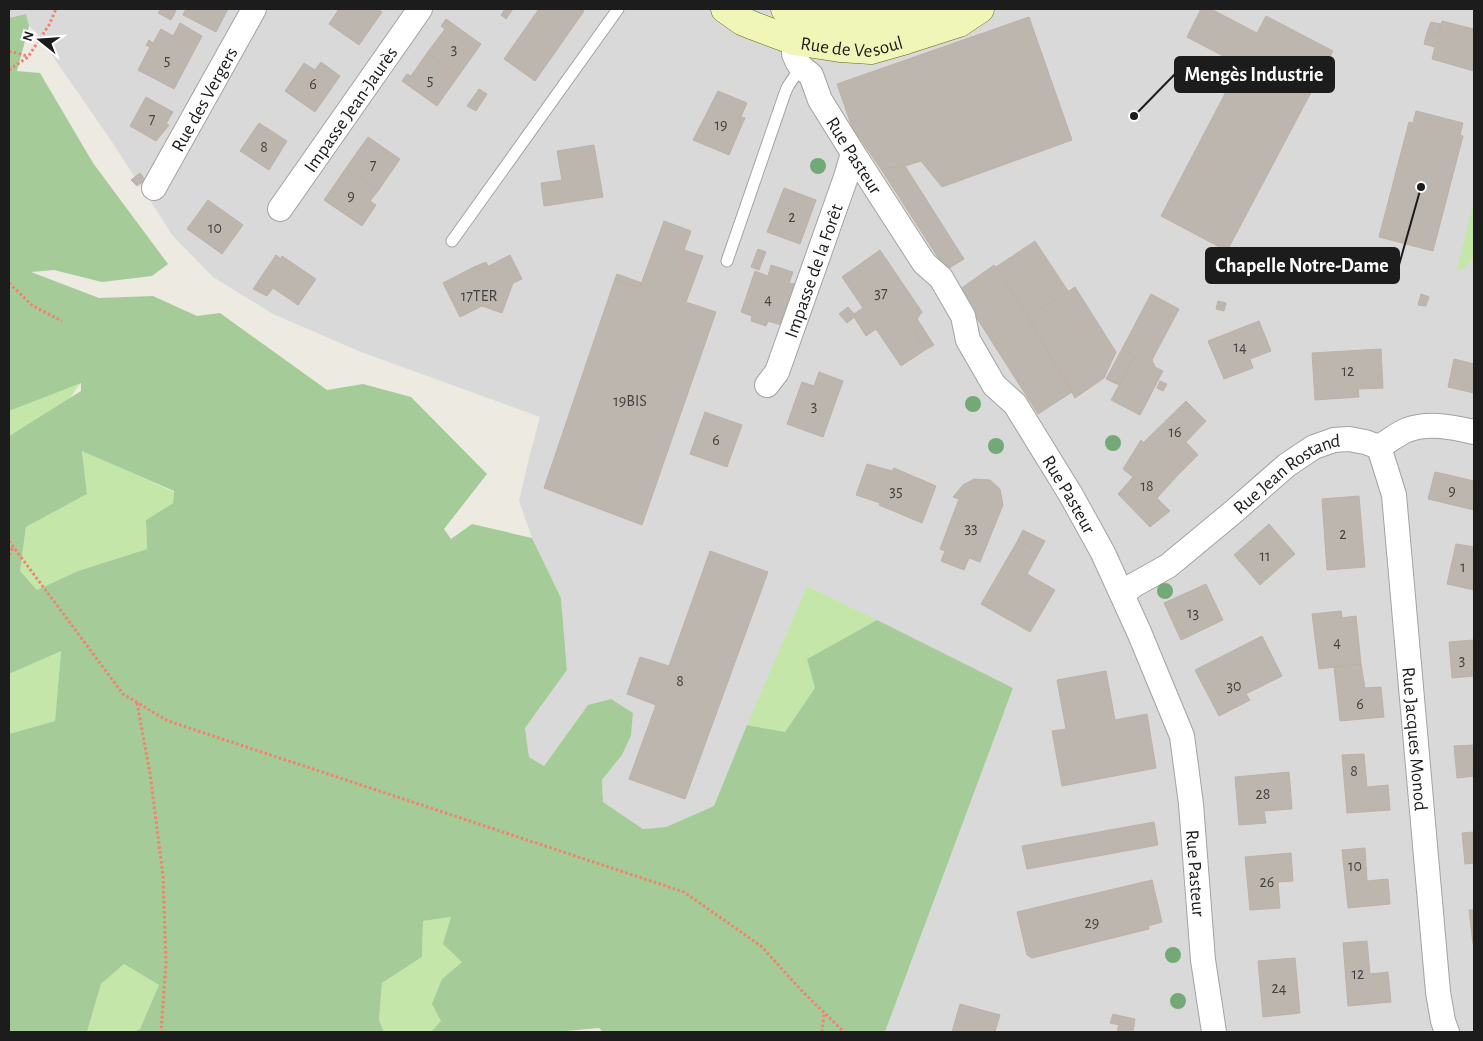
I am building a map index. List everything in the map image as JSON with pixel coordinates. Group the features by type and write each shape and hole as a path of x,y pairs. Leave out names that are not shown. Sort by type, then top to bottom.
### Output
{"street":[{"name":"Rue des Vergers","path":"154,188 254,9"},
{"name":"Impasse Jean-Jaurès","path":"280,209 420,9"},
{"name":"Rue de Vesoul","path":"725,9 797,54 840,48 871,50 959,22 980,9"},
{"path":"797,54 793,12 817,19 878,24 940,9"},
{"name":"Rue Pasteur","path":"797,54 811,75 820,100 853,153 924,263 941,278 963,316 968,340 994,384 1015,404 1066,487 1123,594 1182,736 1192,814 1204,960 1214,1032"},
{"name":"Impasse de la Forêt","path":"767,385 777,372 853,153"},
{"path":"1379,447 1406,430 1431,425 1474,432"},
{"name":"Rue Jean Rostand","path":"1123,594 1134,585 1168,566 1287,465 1314,447 1334,440 1349,439 1379,447"},
{"name":"Rue Jacques Monod","path":"1379,447 1394,496 1438,992 1447,1032"}],"lane":[{"path":"452,241 618,9"},
{"path":"726,260 797,54"}],"path":[{"path":"9,70 28,57 49,25 56,9"},
{"path":"9,51 28,57"},
{"path":"9,282 33,306 62,321"},
{"path":"9,541 123,694 168,721 684,892 761,946 824,1014 844,1032"},
{"path":"9,555 13,547"},
{"path":"137,702 150,773 163,876 166,963 162,1032"},
{"path":"822,1032 824,1014"}],"shaded area":[{"path":"9,9 1474,9 1474,1032 885,1032 1013,688 807,586 714,806 666,827 643,829 603,802 602,780 622,755 631,736 633,713 588,705 544,766 529,757 525,728 567,670 561,598 532,538 519,501 540,417 361,352 273,314 213,277 173,236 112,142 36,32 29,26 26,14 9,18"}],"green space":[{"path":"26,14 29,26 17,71 40,73 93,163 168,264 152,276 102,282 54,270 31,272 99,298 153,296 197,316 220,313 327,390 363,384 411,397 487,474 444,529 451,539 472,524 532,538 561,598 567,670 525,728 529,757 544,766 588,705 611,699 633,713 631,736 622,755 602,780 603,802 643,829 666,827 714,806 747,725 785,732 815,688 807,659 877,620 1013,688 885,1032 603,1032 599,1028 555,1032 431,1032 441,1021 432,1004 442,979 462,962 443,944 451,917 423,921 422,957 382,983 379,1020 384,1032 133,1032 140,1029 159,985 124,964 101,984 87,1032 9,1032 9,734 55,721 61,651 9,674 9,436 81,391 81,383 9,411 9,18","holes":["82,451 174,491 173,503 146,520 147,549 78,571 37,590 20,571 26,527 87,494"]},
{"path":"1474,201 1474,257 1463,270 1457,270"},
{"path":"81,382 70,398 9,436 9,411"},
{"path":"82,450 174,492 173,503 146,520 147,549 78,571 37,590 20,571 26,527 87,494"},
{"path":"807,586 877,620 807,659 816,688 785,732 747,725"},
{"path":"61,650 55,721 9,734 9,674"},
{"path":"452,917 462,962 442,979 441,1021 431,1032 384,1032 379,1020 382,983 422,957 423,921"},
{"path":"124,964 159,985 140,1029 133,1032 87,1032 101,984"}],"building":[{"path":"161,9 176,11 171,20 158,13"},
{"path":"186,9 228,9 216,32 183,15"},
{"path":"339,9 377,9 382,12 359,45 329,24"},
{"path":"505,9 513,9 506,19 501,15"},
{"path":"539,9 580,9 584,11 535,81 504,59"},
{"path":"1201,9 1211,9 1257,33 1266,16 1333,51 1227,251 1161,216 1240,65 1187,37"},
{"path":"1029,17 1072,140 942,187 921,161 905,166 881,169 852,127 837,84"},
{"path":"446,19 481,44 459,75 427,53 445,29 441,26"},
{"path":"1442,21 1474,29 1474,71 1432,59 1435,47 1424,44 1427,32 1438,35"},
{"path":"1431,22 1441,24 1438,35 1427,32"},
{"path":"180,23 202,36 174,89 138,70 150,47 146,45 149,40 153,43 161,29 173,36"},
{"path":"427,53 459,75 437,106 402,81 407,74 411,76"},
{"path":"321,62 340,76 315,112 285,91 304,63 315,70"},
{"path":"479,89 487,94 476,111 467,106"},
{"path":"718,91 747,103 739,121 741,127 729,155 693,140"},
{"path":"146,97 173,112 166,124 169,125 156,141 130,126"},
{"path":"1416,111 1463,123 1460,135 1463,136 1433,251 1379,237 1409,122 1413,123"},
{"path":"741,117 745,118 741,127 739,121"},
{"path":"259,123 287,141 269,170 240,151"},
{"path":"368,137 400,159 378,191 346,168"},
{"path":"594,145 603,197 544,206 541,183 562,180 557,151"},
{"path":"905,166 964,259 946,270 881,169"},
{"path":"346,168 378,191 370,201 376,205 362,226 324,200"},
{"path":"140,173 145,180 137,186 131,180"},
{"path":"784,188 816,200 800,244 767,232"},
{"path":"208,200 243,225 222,254 187,229"},
{"path":"664,221 691,231 684,250 703,256 686,302 716,312 642,525 544,488 615,279 640,287"},
{"path":"1035,241 1068,291 1028,317 996,267"},
{"path":"758,249 766,252 759,270 751,267"},
{"path":"880,250 922,312 917,319 923,328 915,333 925,350 901,366 876,329 866,336 854,317 856,316 854,314 863,308 842,277"},
{"path":"276,255 281,259 282,256 316,279 298,305 273,288 267,296 253,289"},
{"path":"510,255 522,279 513,283 502,313 482,306 460,317 443,283 474,267 481,270"},
{"path":"486,262 488,266 481,270 474,267"},
{"path":"771,265 793,272 789,283 795,284 781,325 768,321 766,326 751,321 752,316 741,312 755,271 768,276"},
{"path":"994,265 1028,317 1072,392 1038,414 959,290"},
{"path":"617,274 642,283 640,287 615,279"},
{"path":"1075,287 1116,352 1104,378 1075,398 1028,317"},
{"path":"1151,294 1179,309 1152,360 1155,367 1163,371 1140,415 1111,400 1135,356 1122,349"},
{"path":"1421,294 1429,297 1426,306 1418,305"},
{"path":"1218,301 1226,303 1224,311 1216,309"},
{"path":"848,307 856,316 847,323 839,314"},
{"path":"1259,321 1271,351 1250,359 1253,368 1224,379 1208,341"},
{"path":"923,328 928,336 920,342 915,333"},
{"path":"928,336 934,345 925,350 920,342"},
{"path":"1122,349 1135,356 1119,385 1106,379"},
{"path":"1381,349 1383,388 1358,389 1359,397 1315,400 1312,353"},
{"path":"1454,359 1474,364 1474,393 1448,387"},
{"path":"819,372 843,381 823,437 787,424 802,382 814,386"},
{"path":"1160,381 1167,384 1163,391 1157,388"},
{"path":"1186,401 1206,421 1186,442 1198,455 1177,476 1144,442"},
{"path":"705,412 742,425 727,467 690,454"},
{"path":"1141,440 1177,476 1157,498 1170,511 1150,527 1118,494 1133,477 1123,469"},
{"path":"867,464 892,471 894,468 936,486 922,523 879,505 880,503 856,495"},
{"path":"1435,472 1474,481 1474,510 1428,499"},
{"path":"974,479 990,480 1000,489 1003,505 980,562 969,558 964,570 941,561 945,551 940,549 959,499 953,497 963,485"},
{"path":"1359,496 1365,567 1327,570 1322,499"},
{"path":"1269,524 1295,554 1260,585 1234,555"},
{"path":"1023,530 1045,541 1039,552 1018,540"},
{"path":"1018,540 1039,552 1027,574 1055,590 1030,632 981,604"},
{"path":"1456,544 1474,547 1474,587 1466,585 1465,588 1447,584"},
{"path":"710,551 768,572 685,799 629,779 656,705 627,694 640,657 669,666"},
{"path":"1206,584 1223,620 1181,640 1164,603"},
{"path":"1466,585 1474,587 1474,590 1465,588"},
{"path":"1341,611 1342,618 1356,616 1361,664 1319,669 1312,614"},
{"path":"1262,636 1282,676 1246,694 1250,700 1219,716 1195,670"},
{"path":"1474,640 1474,676 1452,678 1449,642"},
{"path":"1361,664 1365,688 1381,687 1384,717 1340,721 1334,667"},
{"path":"1106,671 1115,720 1147,714 1156,768 1062,786 1052,731 1066,729 1057,680"},
{"path":"1474,745 1474,776 1457,778 1454,746"},
{"path":"1364,754 1367,787 1388,785 1390,810 1347,813 1342,755"},
{"path":"1289,772 1292,809 1264,811 1266,823 1239,825 1235,777"},
{"path":"1154,822 1158,845 1027,869 1022,846"},
{"path":"1474,832 1474,863 1465,864 1462,833"},
{"path":"1365,848 1367,881 1388,879 1390,904 1348,908 1342,850"},
{"path":"1291,853 1293,881 1278,882 1280,908 1250,910 1245,857"},
{"path":"1152,880 1162,922 1148,926 1149,929 1032,958 1027,955 1017,912"},
{"path":"1469,910 1474,910 1474,944 1473,944"},
{"path":"1367,941 1370,974 1388,972 1391,1002 1348,1006 1343,943"},
{"path":"1295,958 1300,1013 1263,1017 1258,961"},
{"path":"960,1004 1000,1015 995,1032 952,1032"},
{"path":"1113,1014 1121,1016 1119,1025 1110,1023"},
{"path":"1121,1016 1135,1019 1133,1032 1117,1032"}],"place":[{"name":"Mengès Industrie","path":"1134,116"},
{"name":"Chapelle Notre-Dame","path":"1421,187"}]}
